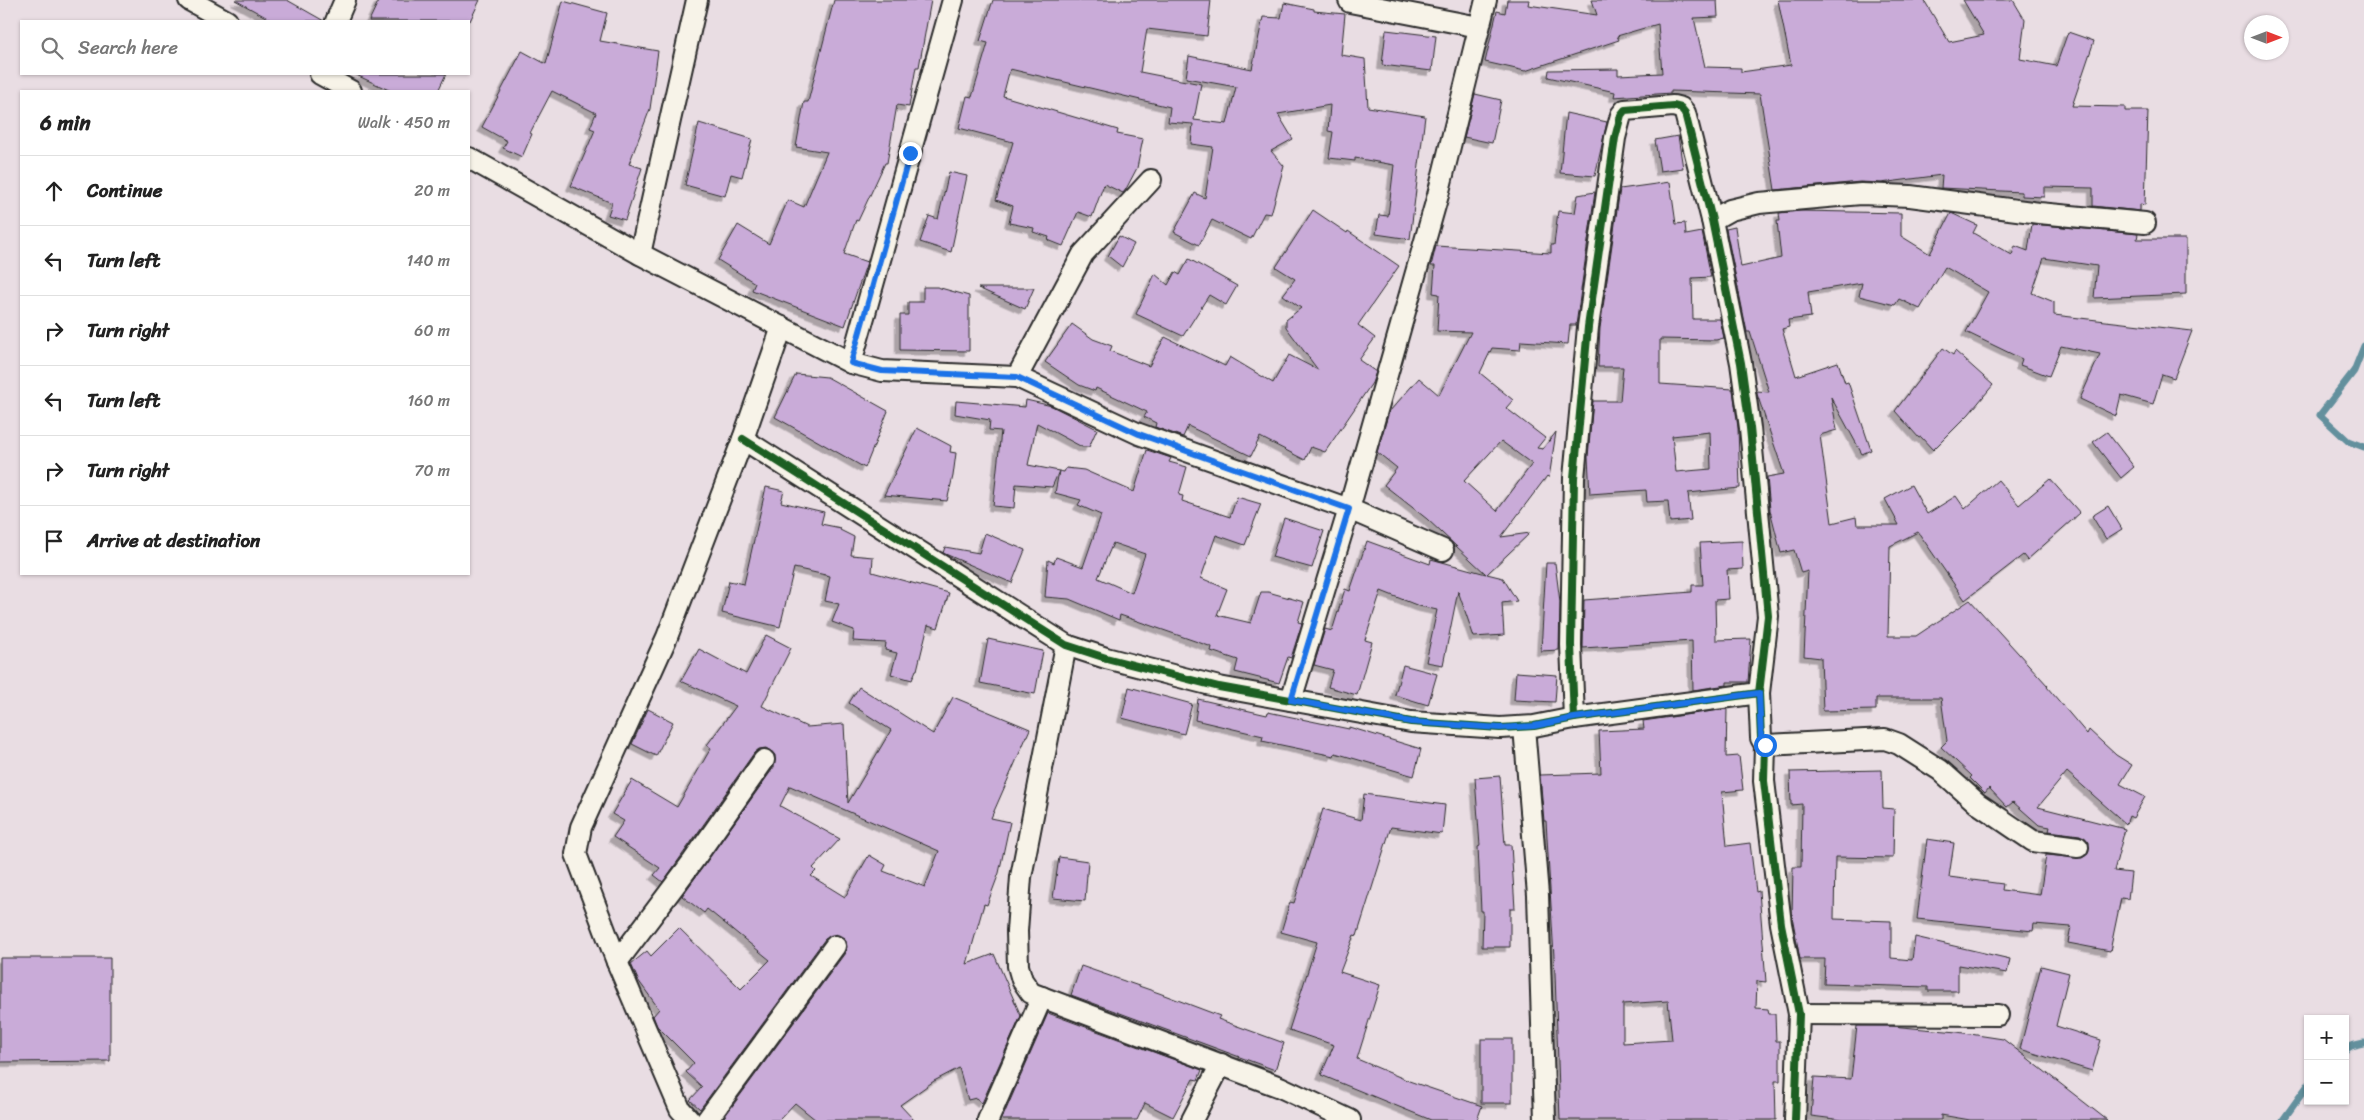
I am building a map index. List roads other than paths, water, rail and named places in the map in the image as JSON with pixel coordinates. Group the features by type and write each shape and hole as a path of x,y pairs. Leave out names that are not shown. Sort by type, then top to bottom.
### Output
{"street":[{"path":"189,0 225,20"},
{"path":"336,20 345,0"},
{"path":"640,254 697,0"},
{"path":"851,363 953,0"},
{"path":"1349,0 1350,2 1397,12 1479,27"},
{"path":"1291,700 1349,509 1438,195 1486,0"},
{"path":"322,75 349,90"},
{"path":"1574,718 1571,645 1574,478 1588,326 1614,146 1618,123 1625,110 1674,106 1681,108 1685,113 1712,220 1741,363 1750,428 1768,616 1759,693 1761,738 1765,745 1764,781 1781,924 1799,1014 1795,1120"},
{"path":"470,159 640,254 851,363 882,371 1017,377 1139,434 1349,509 1443,550"},
{"path":"1017,377 1083,254 1151,180"},
{"path":"1712,220 1730,210 1759,203 1861,194 1910,196 2145,223"},
{"path":"690,1120 680,1109 617,962 576,854 581,827 667,637 743,439 782,327"},
{"path":"743,439 1066,645 1106,658 1219,687 1411,722 1500,728 1524,727 1574,718 1759,693"},
{"path":"1066,645 1021,877 1018,966 1022,980 1031,993 1280,1086 1350,1120"},
{"path":"1524,727 1538,895 1545,1120"},
{"path":"1765,745 1885,739 1900,744 1940,770 1977,803 2033,841 2078,847"},
{"path":"617,962 694,862 764,760"},
{"path":"707,1120 835,946"},
{"path":"988,1120 1042,997"},
{"path":"1799,1014 1998,1015"},
{"path":"1192,1120 1222,1064"}],"waterway":[{"path":"2364,346 2354,371 2320,415 2348,441 2364,447"},
{"path":"2349,1047 2364,1043"},
{"path":"2283,1120 2304,1091"}]}
